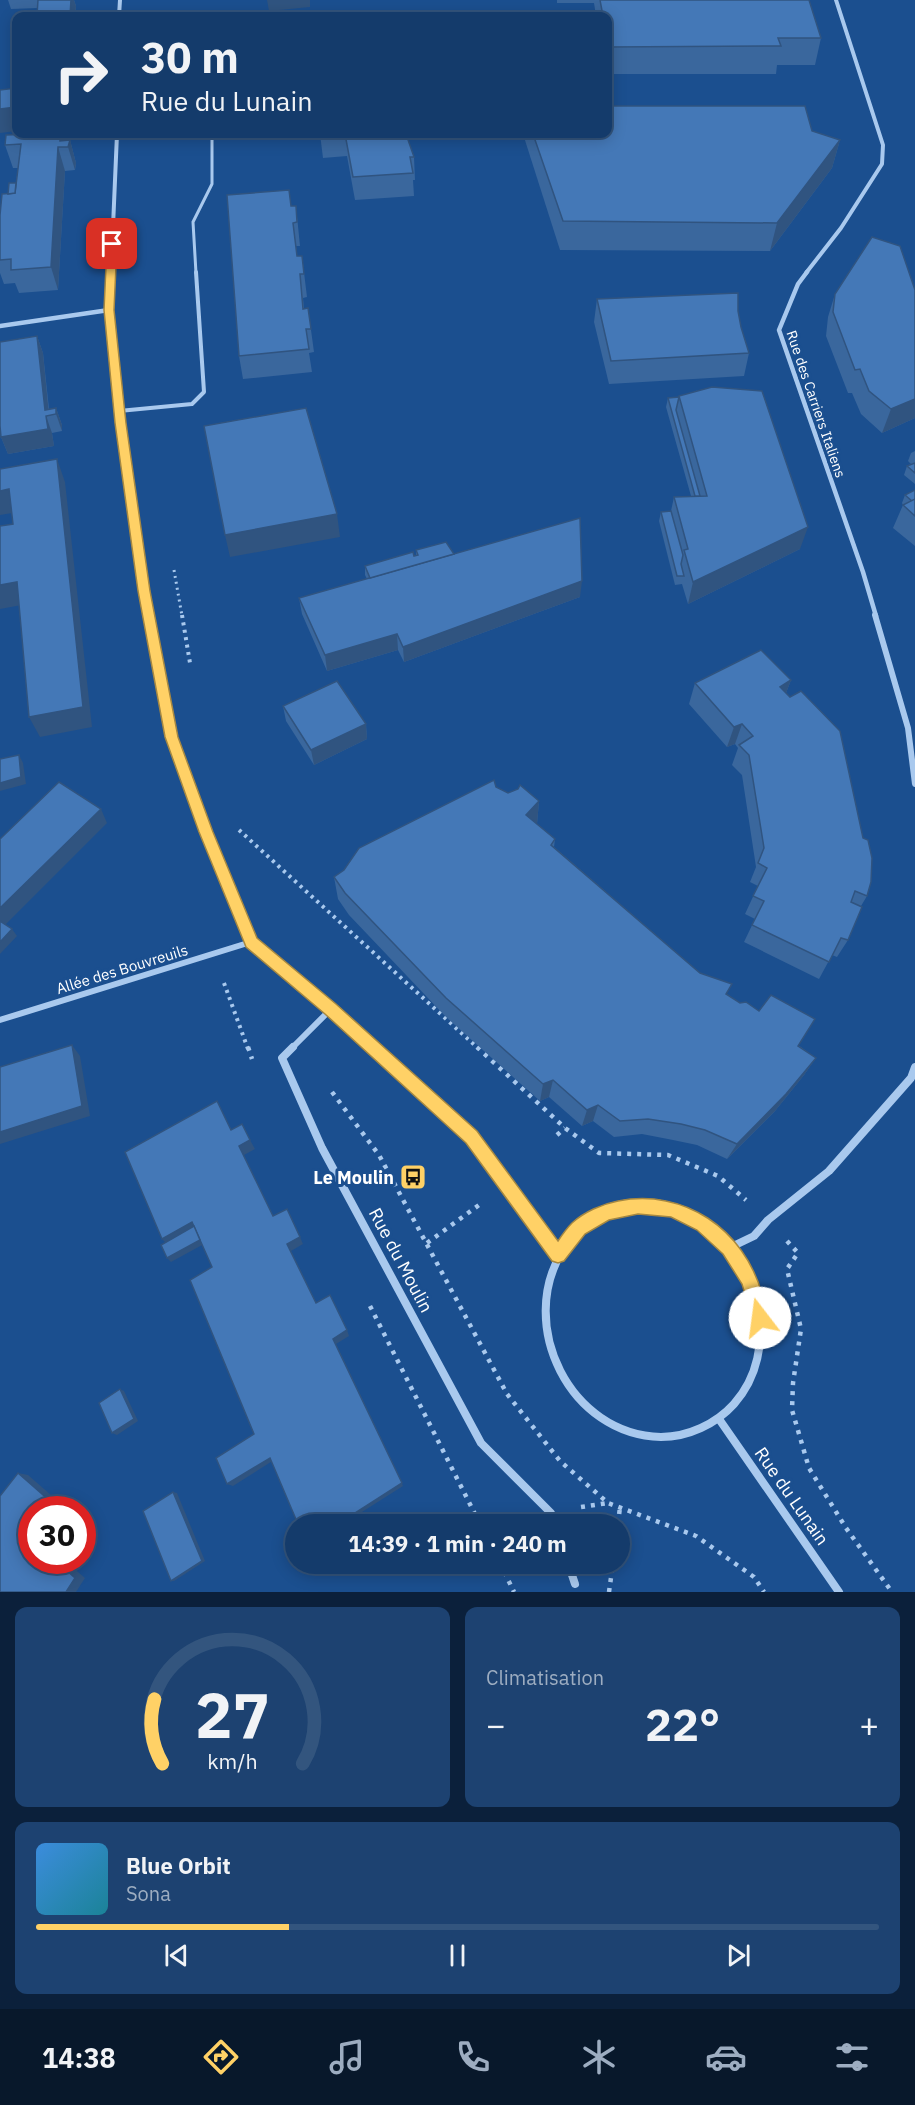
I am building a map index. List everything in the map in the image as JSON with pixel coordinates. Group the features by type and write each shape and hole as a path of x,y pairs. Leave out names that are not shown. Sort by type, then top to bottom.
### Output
{"street":[{"name":"Rue des Carriers Italiens","path":"837,0 883,145 882,164 841,228 798,284 779,330 848,526 908,728 915,784"},
{"path":"117,138 109,310 119,411 144,591 171,737 206,832 251,942 331,1009 471,1137 558,1255"},
{"path":"0,326 109,310"},
{"name":"Allée des Bouvreuils","path":"0,1020 251,942"},
{"name":"Rue du Moulin","path":"331,1009 282,1058 322,1149 481,1443 551,1514"},
{"path":"729,1248 754,1236 768,1220 829,1171 911,1077 915,1067"},
{"path":"638,1205 672,1209 703,1224 729,1248 750,1280 760,1318 759,1356 744,1392 719,1419 685,1435 648,1437 610,1425 578,1400 555,1366 544,1327 545,1289 558,1255 579,1228 606,1212 638,1205"},
{"name":"Rue du Lunain","path":"719,1419 839,1592"},
{"path":"572,1574 576,1584"}],"lane":[{"path":"119,411 192,404 204,392 194,222 212,184 212,138"}],"path":[{"path":"173,566 191,667"},
{"path":"237,828 313,895 565,1128 599,1153 668,1155 718,1176 768,1220 798,1253 787,1269 801,1329 793,1383 792,1410 809,1468 846,1528 892,1592"},
{"path":"330,1088 379,1155 507,1394 560,1461 608,1503 696,1536 754,1577 764,1592"},
{"path":"557,1135 565,1128"},
{"path":"427,1243 479,1205"},
{"path":"619,1514 620,1507"},
{"path":"505,1574 514,1592"},
{"path":"609,1592 611,1574"}],"building":[{"path":"38,0 71,0 70,12 37,12"},
{"path":"600,0 809,0 821,38 778,38 781,46 612,47 612,12 602,12"},
{"path":"12,88 12,108 0,109 0,90"},
{"path":"612,106 805,106 812,131 840,140 777,223 563,221 534,138 612,138"},
{"path":"6,135 12,135 12,138 70,140 68,147 58,147 51,267 11,270 11,259 0,260 2,194 15,193 21,144 5,145"},
{"path":"346,138 407,138 414,157 410,157 413,173 353,177"},
{"path":"9,183 16,183 15,193 8,194"},
{"path":"289,190 291,206 296,206 297,222 293,223 297,256 302,256 304,274 300,274 303,309 308,308 311,329 306,329 309,349 239,356 227,195"},
{"path":"872,237 900,246 915,290 915,399 891,409 869,391 860,369 855,370 833,312 835,294"},
{"path":"738,293 738,311 749,353 611,361 597,299"},
{"path":"37,336 45,410 56,408 56,414 46,416 48,429 1,437 0,342"},
{"path":"712,387 762,391 808,527 693,582 684,550 688,549 674,497 707,496 679,396"},
{"path":"679,397 676,410 700,496 695,496 668,398"},
{"path":"306,408 337,514 225,535 204,426"},
{"path":"57,459 83,707 29,717 17,582 0,585 0,526 13,524 9,489 0,491 0,469"},
{"path":"915,463 915,473 907,466"},
{"path":"915,490 915,499 912,501 905,495"},
{"path":"915,499 915,516 903,505"},
{"path":"671,511 683,555 681,564 684,576 677,576 661,512"},
{"path":"580,518 582,581 403,647 397,634 325,655 299,598"},
{"path":"446,542 454,554 370,578 365,566 413,552 414,556 418,555 416,550"},
{"path":"761,650 791,680 780,687 790,697 801,691 840,731 863,838 868,840 872,858 871,882 867,896 855,891 851,902 862,907 848,940 841,938 829,962 752,925 764,901 753,896 767,868 758,863 764,848 749,755 739,745 753,736 742,724 734,727 695,683"},
{"path":"337,681 366,724 311,750 283,706"},
{"path":"19,755 21,777 0,783 0,759"},
{"path":"494,780 496,787 508,793 518,789 520,785 539,801 526,815 555,839 551,845 700,973 732,984 726,994 740,1003 746,1002 759,1011 771,995 815,1019 798,1046 816,1058 786,1094 737,1144 705,1130 681,1124 648,1119 620,1121 598,1105 587,1110 553,1080 543,1084 446,998 345,893 334,877 344,870 359,848"},
{"path":"59,782 101,809 0,908 0,839"},
{"path":"0,921 12,929 0,942"},
{"path":"72,1045 82,1106 0,1132 0,1067"},
{"path":"217,1101 231,1130 242,1124 250,1140 239,1146 273,1216 287,1209 300,1237 287,1244 316,1303 330,1295 347,1330 333,1339 402,1483 354,1514 294,1514 270,1458 227,1484 216,1458 254,1434 190,1280 212,1267 192,1222 162,1239 125,1152"},
{"path":"194,1226 200,1240 167,1258 161,1245"},
{"path":"120,1389 134,1419 112,1433 99,1403"},
{"path":"18,1473 44,1496 18,1496 18,1574 71,1574 75,1578 66,1592 0,1592 0,1496"},
{"path":"173,1492 202,1561 171,1581 143,1511"}],"place":[{"name":"Le Moulin","path":"413,1177"}],"route":[{"path":"112,244 109,310 120,423 144,591 171,737 206,832 251,942 331,1009 471,1137 558,1255 579,1228 606,1212 638,1205 672,1209 703,1224 729,1248 750,1280 760,1318"}]}
